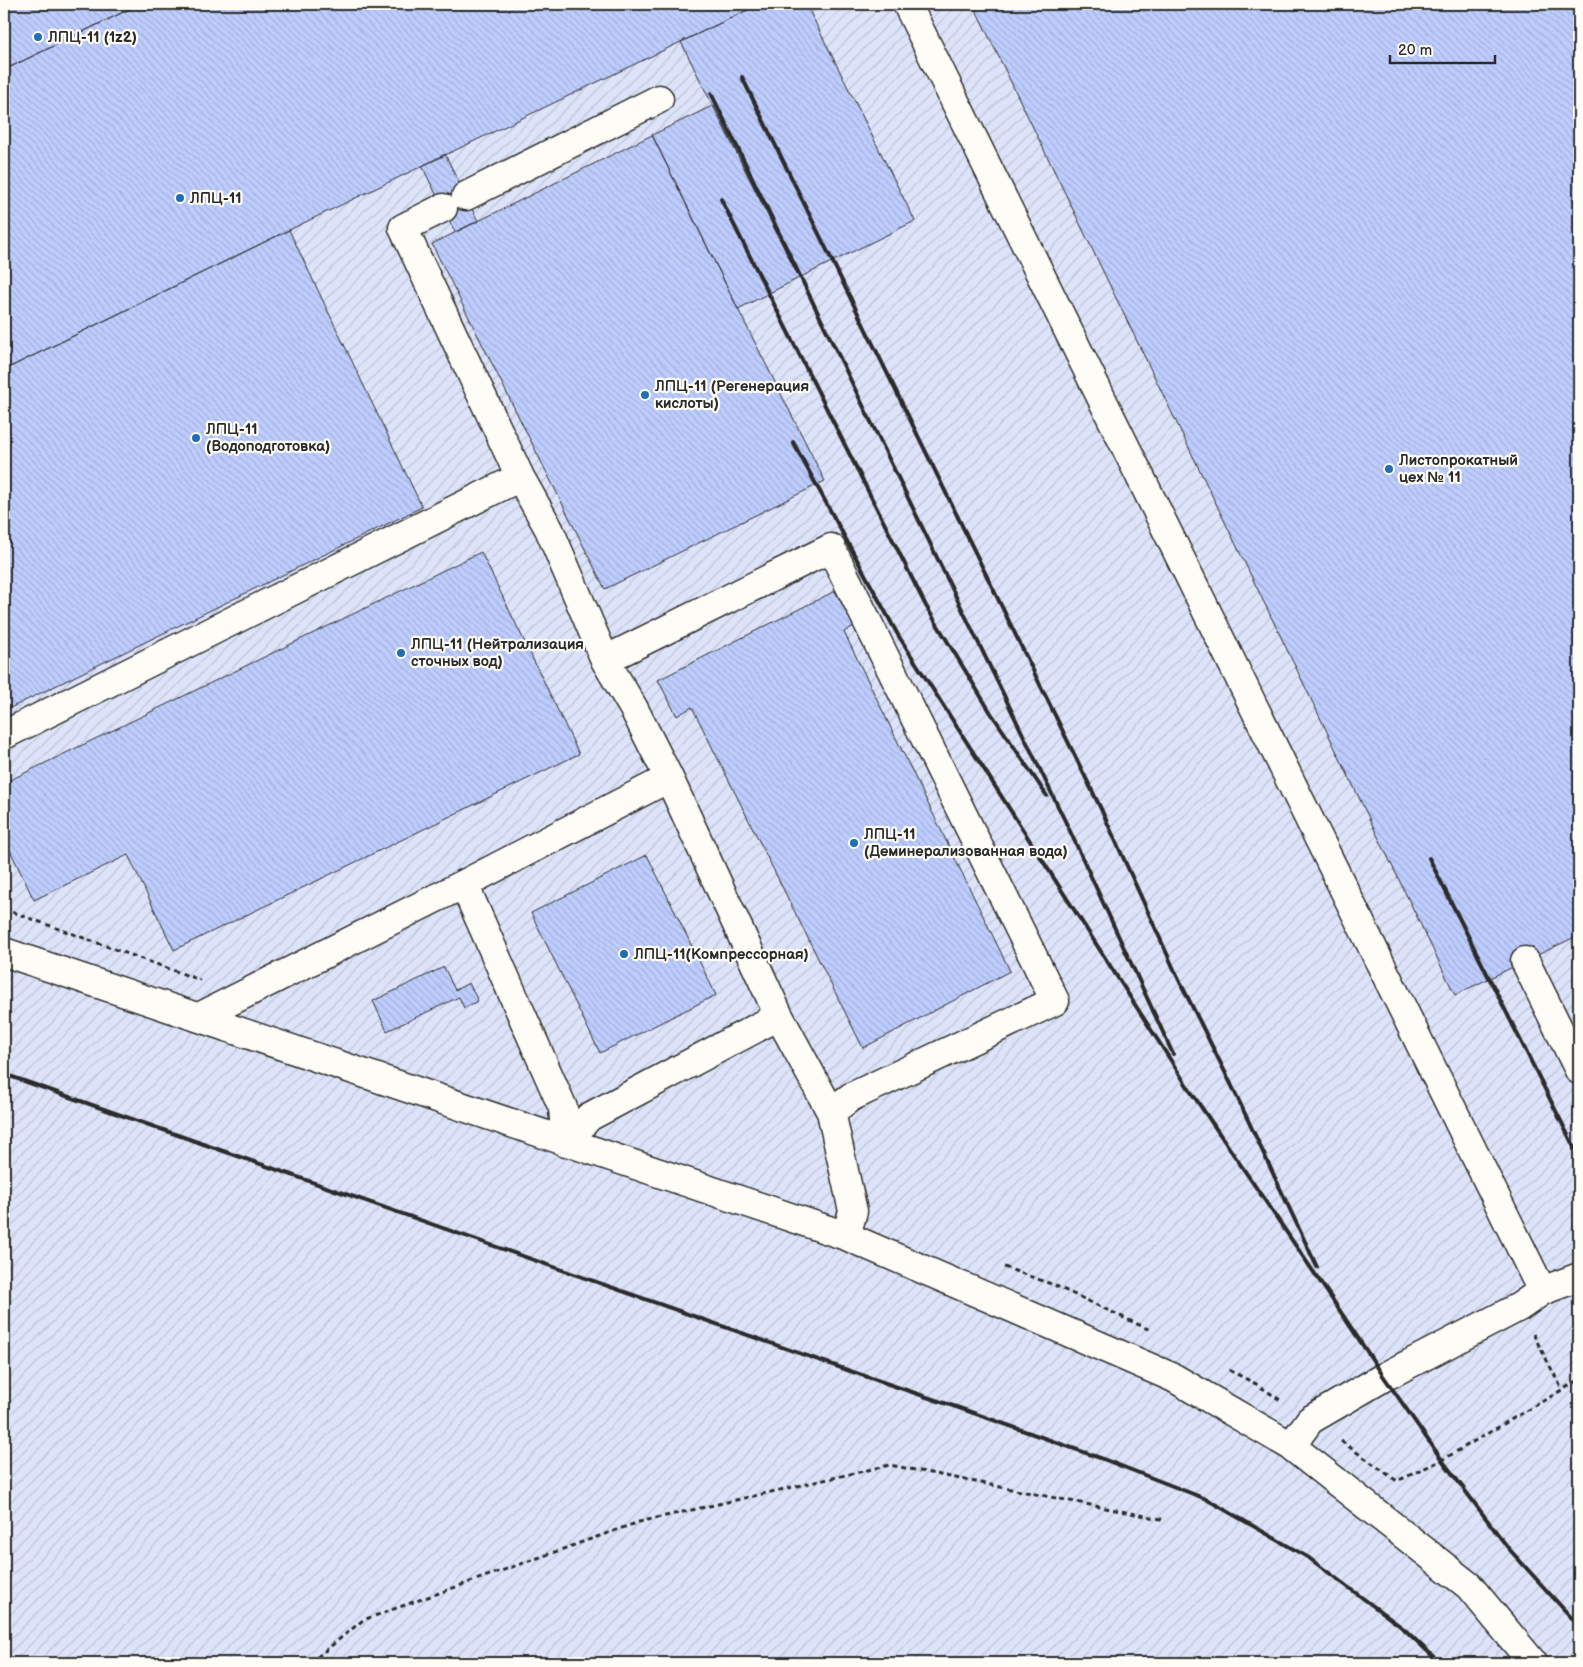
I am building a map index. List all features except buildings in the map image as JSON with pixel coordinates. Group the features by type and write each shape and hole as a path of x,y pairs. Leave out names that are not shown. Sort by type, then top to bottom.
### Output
{"lane":[{"path":"907,4 1542,1291"},
{"path":"659,99 403,228 520,477 549,529 605,660 634,708 669,778 779,1016 831,1112 853,1211 846,1236"},
{"path":"4,734 520,477"},
{"path":"605,660 831,548 1055,1001 851,1097 831,1112"},
{"path":"199,1017 464,884 669,778"},
{"path":"464,884 563,1108 566,1143"},
{"path":"4,952 846,1236 1174,1378 1291,1446 1469,1586 1533,1663"},
{"path":"1525,961 1579,1070"},
{"path":"566,1143 589,1117 779,1016"},
{"path":"1291,1446 1310,1420 1384,1378 1519,1307 1542,1291 1579,1277"}],"path":[{"path":"310,1663 363,1620 639,1522 890,1465 1166,1520"}],"shaded area":[{"path":"4,4 1579,4 1579,1663 4,1663"}],"railway":[{"path":"742,77 1102,811 1178,978 1231,1084 1317,1267"},
{"path":"711,93 1069,829 1173,1054"},
{"path":"721,199 926,606 991,713 1047,796"},
{"path":"793,442 898,635 1191,1092 1442,1460 1509,1549 1579,1626"},
{"path":"1429,858 1579,1157"},
{"path":"4,1074 965,1410 1103,1459 1206,1499 1309,1558 1404,1629 1440,1663"}],"place":[{"name":"ЛПЦ-11 (1z2)","path":"38,37"},
{"name":"ЛПЦ-11","path":"180,198"},
{"name":"ЛПЦ-11 (Регенерация кислоты)","path":"645,395"},
{"name":"ЛПЦ-11 (Водоподготовка)","path":"196,438"},
{"name":"Листопрокатный цех № 11","path":"1389,469"},
{"name":"ЛПЦ-11 (Нейтрализация сточных вод)","path":"401,653"},
{"name":"ЛПЦ-11 (Деминерализованная вода)","path":"854,843"},
{"name":"ЛПЦ-11(Компрессорная)","path":"624,954"}]}
